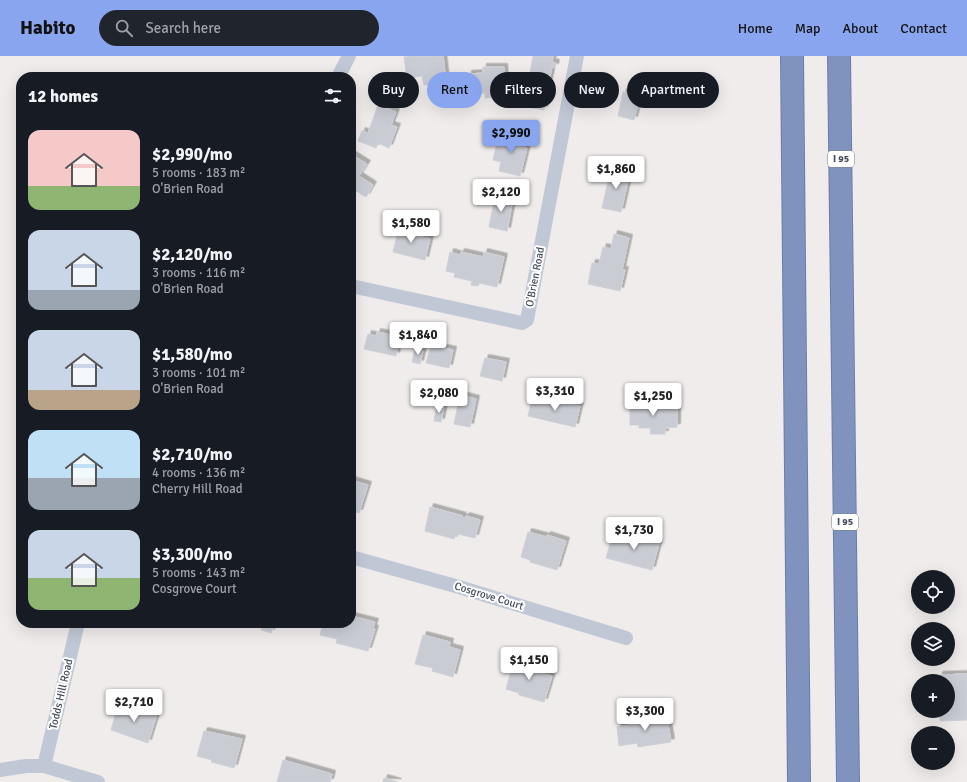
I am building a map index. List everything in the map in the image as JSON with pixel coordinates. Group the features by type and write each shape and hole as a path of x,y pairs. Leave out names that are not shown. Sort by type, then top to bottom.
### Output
{"highway":[{"name":"I 95","path":"839,56 848,782"},
{"path":"842,262 850,56"},
{"path":"791,63 799,782"}],"street":[{"path":"341,72 350,56"},
{"name":"O'Brien Road","path":"356,287 522,323 527,320 577,56"},
{"name":"Cosgrove Court","path":"356,558 459,587 626,638"},
{"name":"Todds Hill Road","path":"44,766 77,628"},
{"path":"0,770 26,766 44,766 98,782"}],"building":[{"path":"443,56 445,72 427,72 427,85 424,85 422,76 419,76 419,72 406,72 404,57"},
{"path":"533,56 553,56 552,62 556,63 555,67 552,67 551,72 530,72"},
{"path":"483,67 504,67 504,72 490,72 490,98 485,98 485,93 482,93"},
{"path":"623,92 627,93 627,108 637,108 634,120 618,116"},
{"path":"377,108 386,108 396,112 391,125 397,127 389,148 378,143 376,148 358,141 362,131 368,133"},
{"path":"533,108 545,108 544,110"},
{"path":"508,132 526,137 524,147 527,148 520,176 499,171 501,162 493,160 497,143 505,144"},
{"path":"356,157 367,164 359,176 373,185 366,197 356,191"},
{"path":"611,168 630,172 621,212 602,208"},
{"path":"495,196 513,199 507,231 489,227"},
{"path":"400,224 412,227 410,234 430,239 425,260 393,252"},
{"path":"614,234 629,238 622,270 625,270 620,291 588,284 592,263 599,264 603,247 611,249"},
{"path":"450,252 460,255 461,252 483,257 484,252 504,257 497,287 479,283 478,286 471,285 472,281 454,277 455,273 446,271"},
{"path":"377,332 400,337 396,356 364,349 368,334 376,336"},
{"path":"431,345 453,350 449,368 426,363"},
{"path":"415,349 423,351 420,364 412,362"},
{"path":"485,358 506,362 502,381 480,376"},
{"path":"460,395 476,399 470,427 454,424"},
{"path":"532,398 549,402 550,399 580,406 575,427 528,416"},
{"path":"630,402 658,402 658,408 677,407 677,427 665,428 665,434 650,434 651,428 639,428 639,425 630,425"},
{"path":"437,405 444,407 441,422 434,421"},
{"path":"356,481 368,485 359,513 356,512"},
{"path":"430,507 463,516 462,517 465,518 466,516 480,520 475,538 458,534 454,539 425,531"},
{"path":"528,532 547,537 547,535 566,541 557,570 530,562 530,560 521,557"},
{"path":"622,532 659,543 652,570 606,558 611,540 619,542"},
{"path":"356,617 375,622 373,628 375,629 368,651 336,643 337,639 320,635 322,628 356,628"},
{"path":"262,628 273,628 271,633 261,630"},
{"path":"423,635 450,642 449,647 460,650 453,677 432,671 433,668 415,664"},
{"path":"514,660 542,668 540,673 552,676 544,702 519,695 519,693 506,689"},
{"path":"955,674 967,674 967,720 940,721 940,718 955,718"},
{"path":"118,705 137,711 137,708 157,714 148,743 111,730"},
{"path":"665,714 671,742 638,747 637,743 619,746 617,727 636,724 635,718"},
{"path":"204,731 242,739 234,768 211,762 212,760 197,756"},
{"path":"283,760 332,774 330,782 277,782"},
{"path":"384,778 398,782 383,782"}]}
